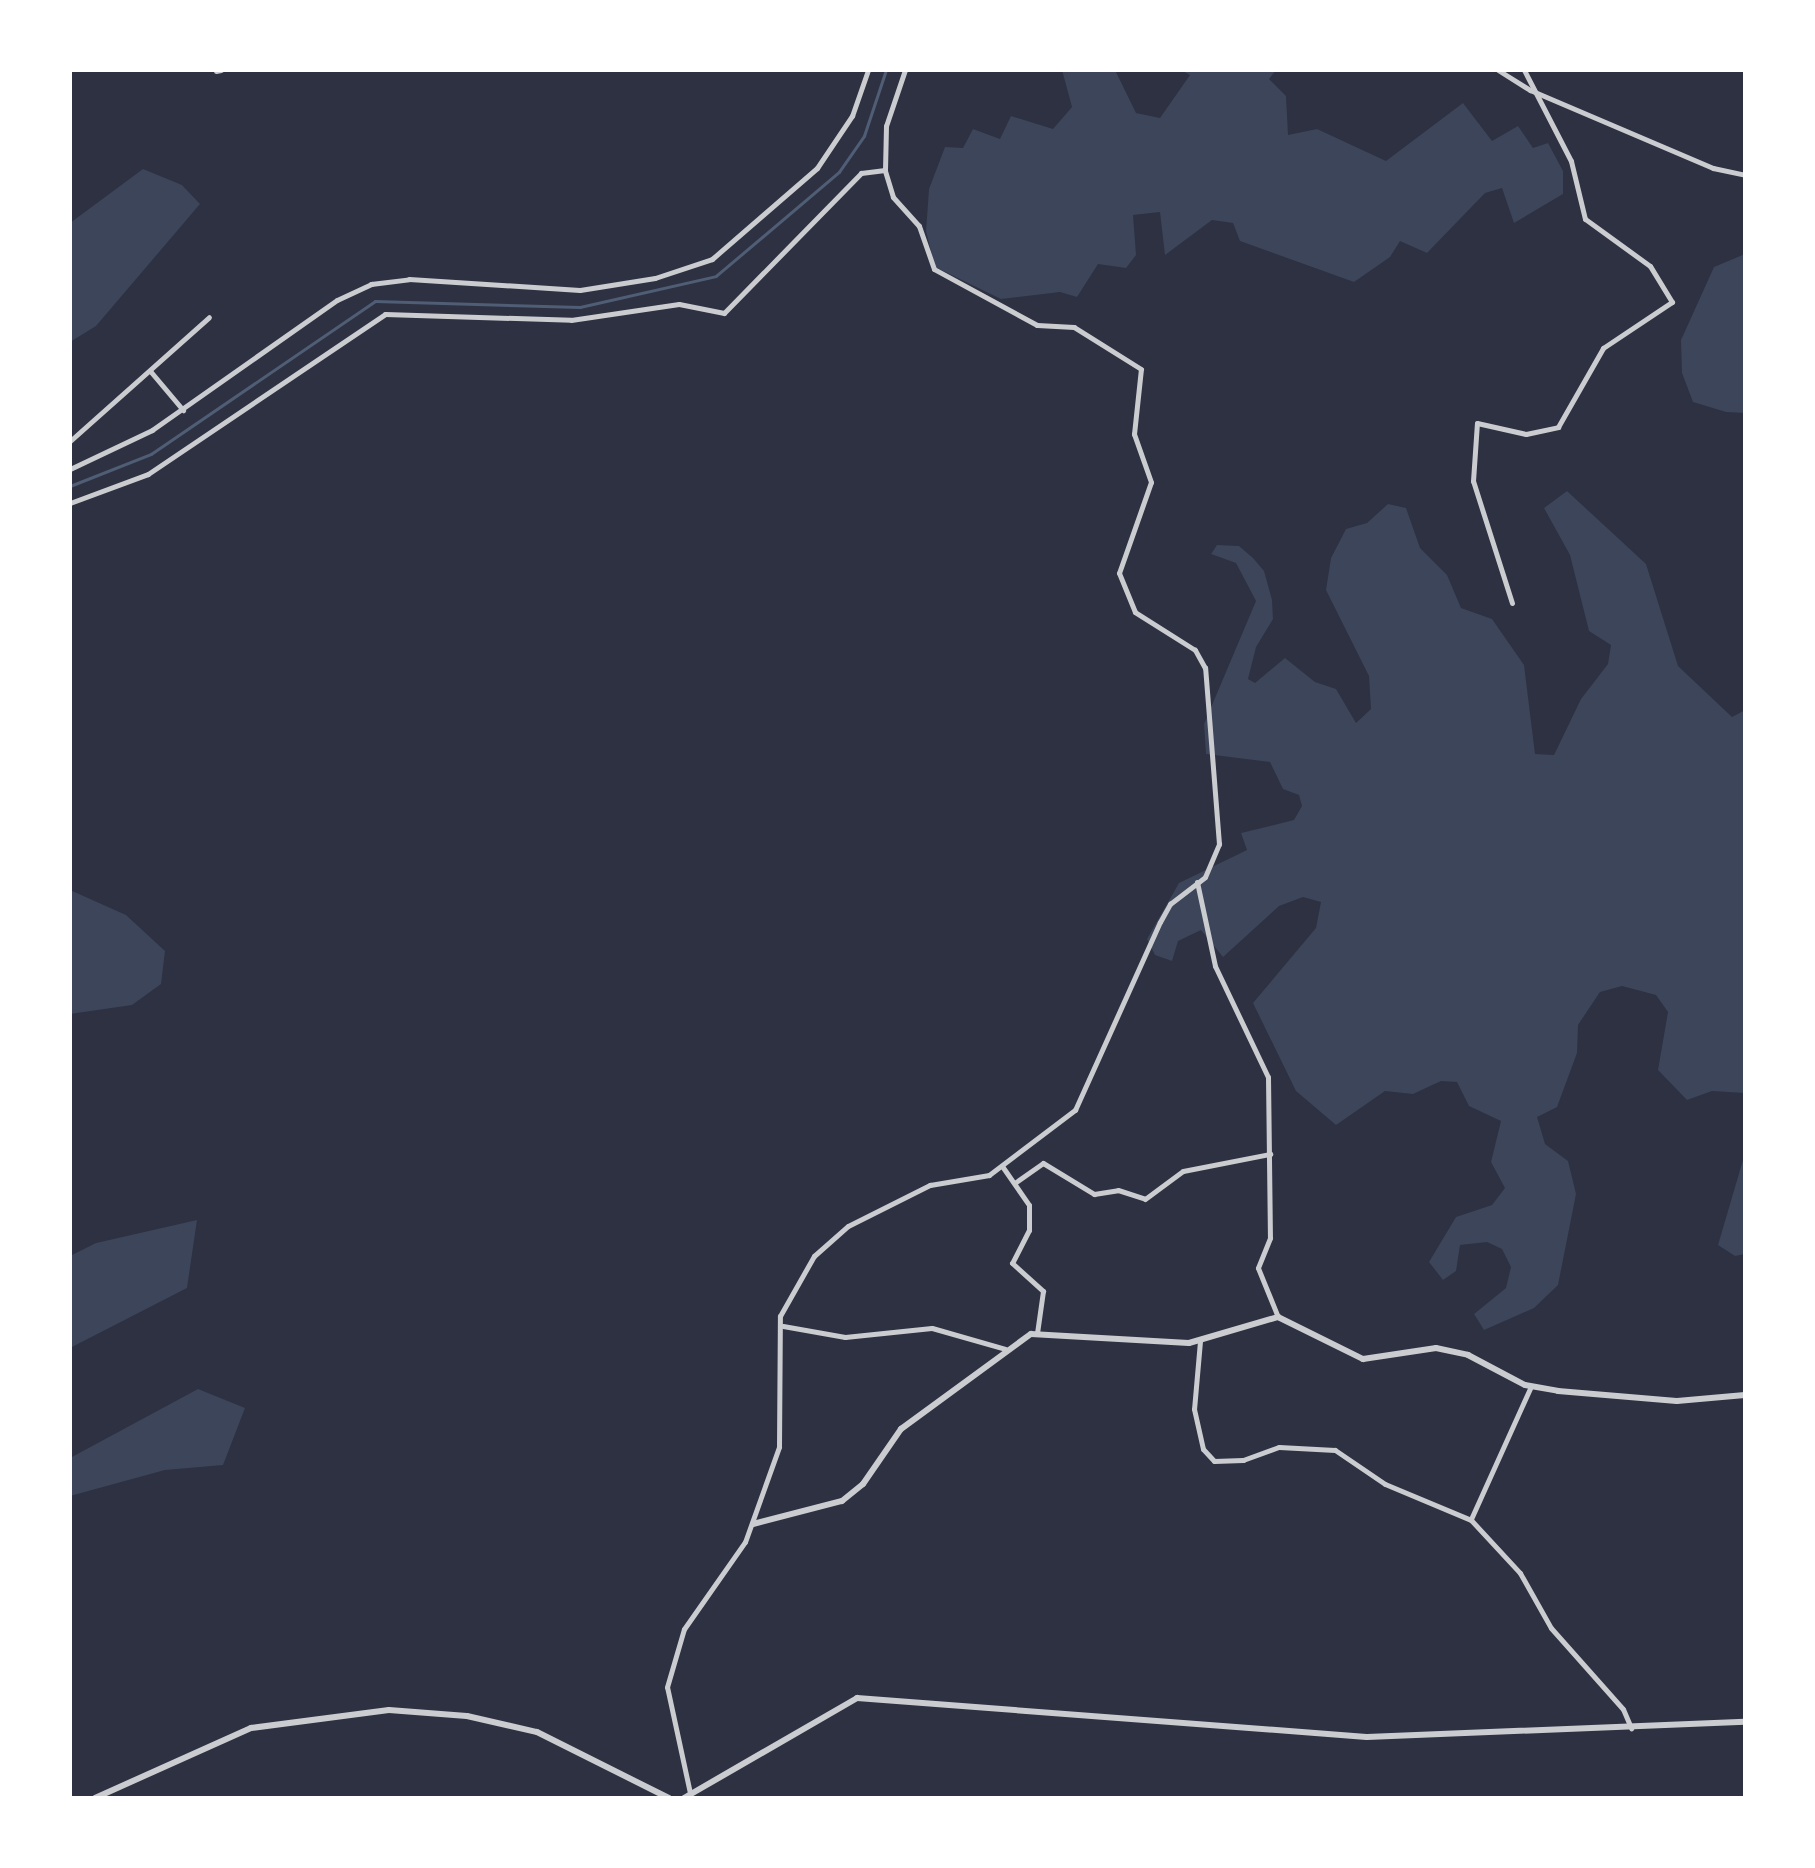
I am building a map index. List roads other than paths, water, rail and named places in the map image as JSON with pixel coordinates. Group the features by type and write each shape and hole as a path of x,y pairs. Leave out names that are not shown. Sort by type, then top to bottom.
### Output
{"street":[{"path":"70,469 183,410 338,300 372,284 409,279 580,290 655,278 712,259 817,168 852,116 868,70"},
{"path":"905,70 886,126 885,170 893,196 919,226 934,269 1037,325 1074,328 1141,370 1134,434 1150,482 1119,573 1135,612 1195,650 1204,668 1220,844 1216,860 1160,922 1136,983 1110,1021 1086,1094 1002,1166 972,1181 930,1184 848,1226 814,1256 780,1316 779,1447 753,1524 673,1655 669,1716 687,1796 857,1698 1367,1737 1745,1722"},
{"path":"1498,70 1530,90 1713,168 1745,175"},
{"path":"1512,603 1472,482 1477,423 1526,434 1558,428 1602,348 1672,302 1650,266 1585,219 1571,161 1530,90 1524,70"},
{"path":"70,502 148,474 385,314 571,320 679,304 724,314 860,173 885,170"},
{"path":"70,441 209,316"},
{"path":"151,372 183,410"},
{"path":"1197,882 1215,966 1268,1077 1270,1238 1258,1268 1278,1317 1363,1358 1436,1348 1468,1356 1531,1386 1677,1401 1745,1396"},
{"path":"1016,1182 1043,1164 1094,1194 1118,1190 1145,1199 1183,1171 1270,1154"},
{"path":"1002,1166 1016,1182 1030,1219 1012,1263 1044,1291 1037,1333"},
{"path":"753,1524 842,1500 863,1484 901,1429 1005,1349 1037,1333 1200,1341 1278,1317"},
{"path":"782,1326 845,1337 932,1328 1005,1349"},
{"path":"1200,1341 1194,1409 1203,1449 1214,1461 1242,1460 1279,1447 1335,1450 1385,1484 1470,1520 1520,1573 1550,1628 1623,1709 1631,1728"},
{"path":"1470,1520 1531,1386"},
{"path":"94,1798 251,1728 388,1710 454,1714 538,1732 669,1798"}],"waterway":[{"path":"70,486 151,454 375,301 580,307 716,276 839,172 864,136 886,70"}]}
